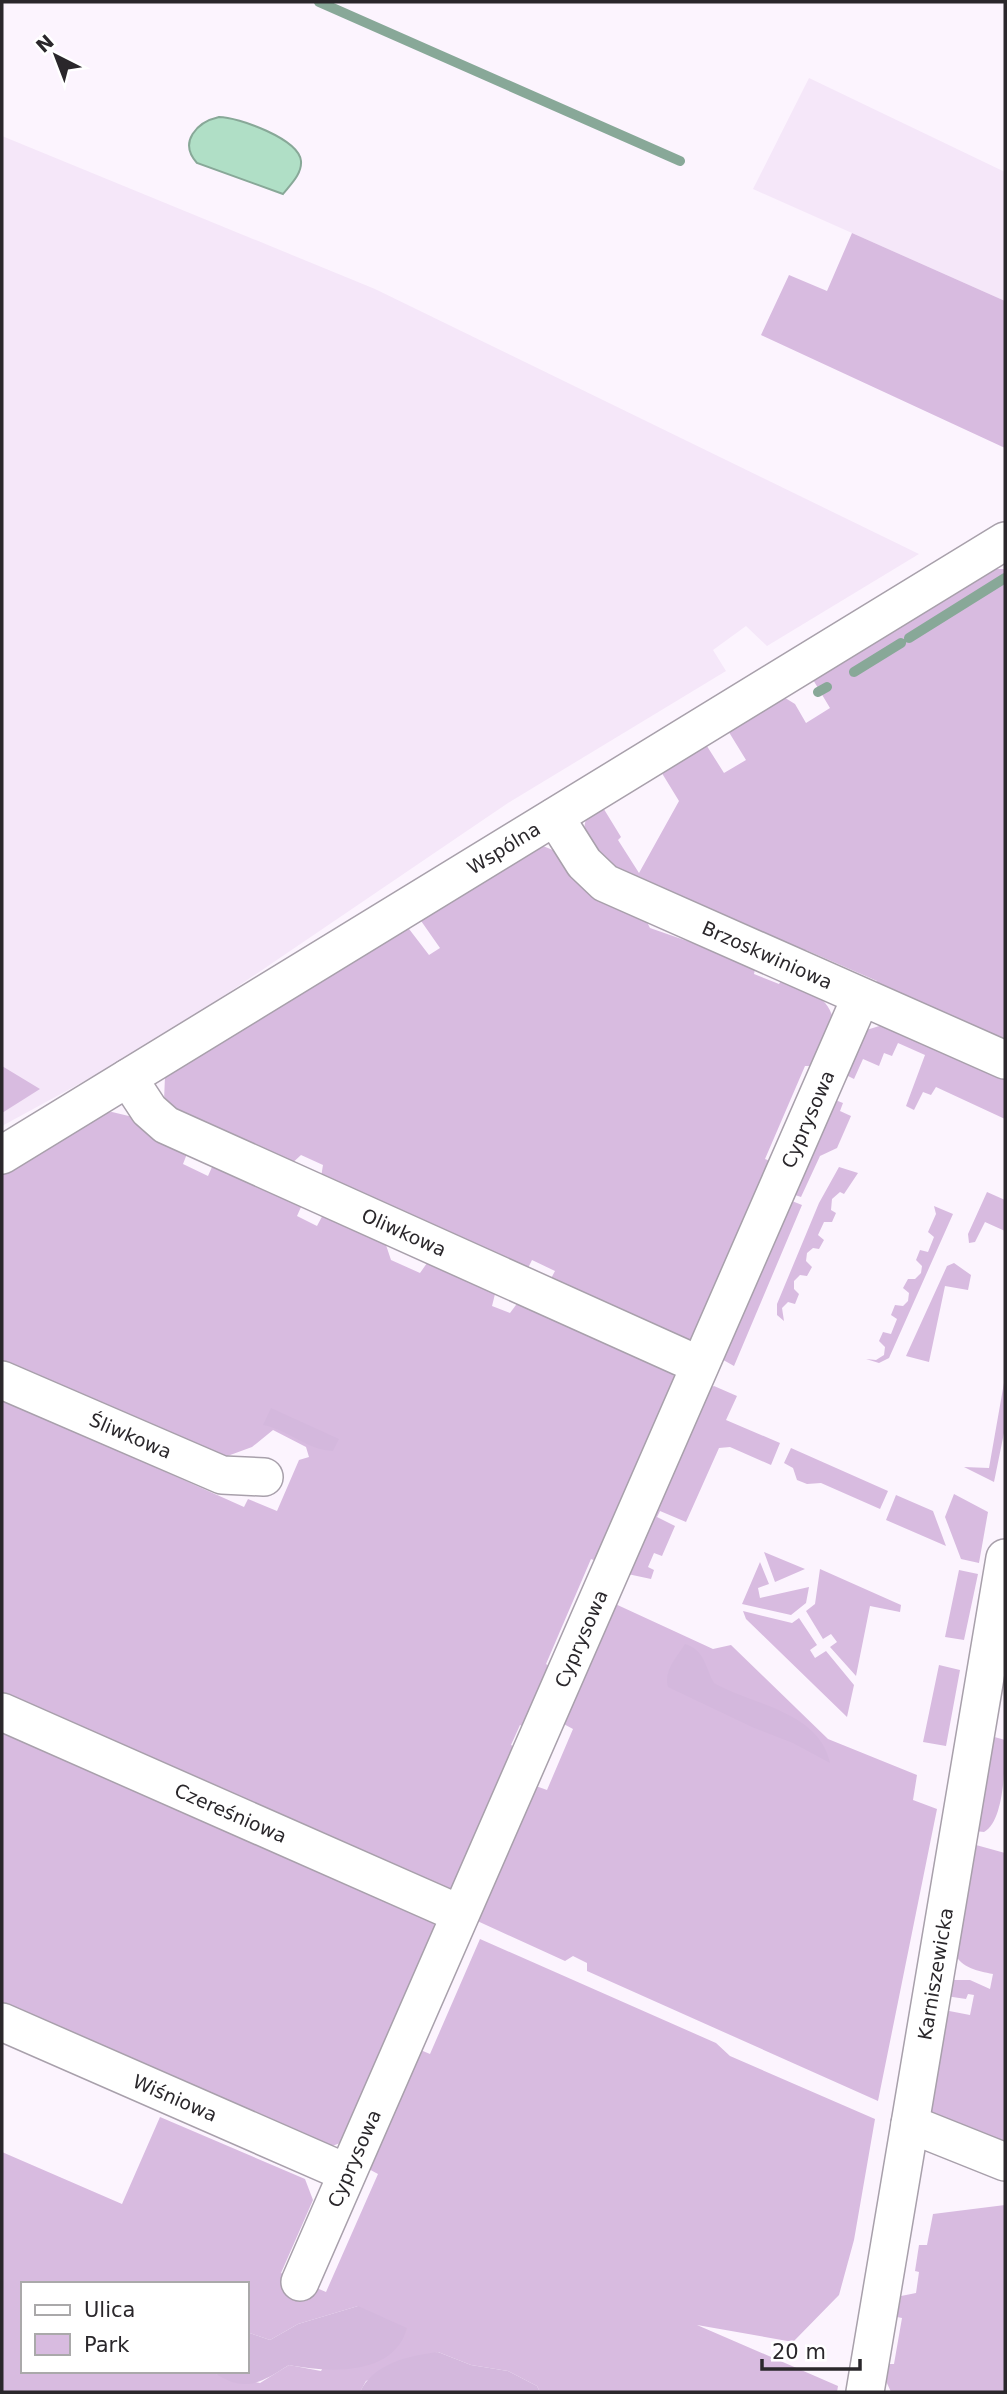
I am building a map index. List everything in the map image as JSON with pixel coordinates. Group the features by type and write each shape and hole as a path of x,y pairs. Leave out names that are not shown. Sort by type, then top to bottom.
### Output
{"street":[{"name":"Wspólna","path":"2,1155 1005,541"},
{"name":"Brzoskwiniowa","path":"555,817 584,863 605,883 1005,1060"},
{"name":"Cyprysowa","path":"300,2282 861,997"},
{"name":"Oliwkowa","path":"128,1078 149,1110 166,1125 699,1365"},
{"name":"Śliwkowa","path":"2,1380 222,1475 264,1477"},
{"name":"Karniszewicka","path":"866,2392 910,2124 996,1662 1005,1558"},
{"name":"Czereśniowa","path":"2,1712 460,1914"},
{"name":"Wiśniowa","path":"2,2022 347,2173"},
{"path":"910,2124 1005,2162"}],"shaded area":[{"path":"809,78 1005,172 1005,301 753,189"},
{"path":"219,117 253,125 279,137 298,153 300,170 283,194 197,163 189,148 193,134 204,123"},
{"path":"2,136 375,289 919,554 767,646 746,626 713,650 726,671 508,803 156,1042 2,1126"},
{"path":"271,1408 339,1439 333,1451 315,1447 263,1425"},
{"path":"685,1644 701,1655 714,1683 782,1712 813,1732 830,1763 793,1743 752,1727 668,1687 667,1675"},
{"path":"358,2306 407,2328 400,2344 389,2355 358,2368 323,2369 289,2365 262,2380 245,2384 216,2374 248,2373 248,2332 270,2340 298,2324"},
{"path":"438,2352 471,2365 508,2371 537,2386 540,2392 360,2392 366,2382 383,2368 404,2359"}],"green space":[{"path":"852,233 1005,301 1005,448 761,335 789,275 827,291"},
{"path":"991,569 1005,569 1005,1046 876,989 877,981 806,950 802,957 744,931 746,924 727,916 723,922 608,869 583,834 586,818 602,806 621,837 618,840 639,873 679,801 660,770 705,743 724,773 746,760 727,729 782,696 795,704 806,723 830,708 812,678"},
{"path":"543,846 560,853 644,916 650,928 756,965 754,974 779,984 783,977 820,998 833,1019 817,1066 805,1066 765,1159 775,1163 692,1339 687,1342 547,1286 555,1271 532,1260 525,1274 320,1183 323,1165 301,1155 288,1167 187,1123 164,1101 165,1076 406,925 429,955 440,948 419,918 533,848"},
{"path":"886,1024 1005,1075 1005,1119 936,1087 931,1095 923,1092 914,1110 906,1106 925,1055 898,1043 892,1056 884,1053 879,1066 863,1059 854,1079 842,1073 863,1031"},
{"path":"2,1066 40,1089 2,1113"},
{"path":"830,1098 843,1103 840,1111 851,1116 837,1148 820,1156 801,1197 789,1193"},
{"path":"112,1112 133,1117 190,1146 183,1164 208,1176 216,1158 305,1198 297,1216 317,1226 326,1209 382,1233 391,1260 420,1273 432,1256 497,1286 492,1306 510,1313 522,1297 671,1371 676,1379 602,1563 591,1559 546,1664 551,1668 529,1729 520,1725 511,1745 521,1750 458,1888 448,1892 2,1698 2,1392 16,1405 244,1507 248,1499 277,1511 299,1460 309,1457 306,1447 273,1430 252,1447 222,1458 148,1429 150,1423 132,1416 129,1422 2,1363 2,1174 101,1113"},
{"path":"839,1167 858,1173 844,1194 840,1192 832,1199 831,1210 836,1213 832,1222 824,1222 818,1235 824,1240 819,1249 813,1248 807,1253 806,1261 812,1267 807,1276 800,1275 794,1281 794,1289 799,1294 795,1304 788,1302 782,1308 784,1321 777,1315 777,1304 819,1203"},
{"path":"987,1192 1005,1200 1005,1231 985,1222 975,1242 969,1243 968,1234"},
{"path":"787,1199 802,1205 734,1366 718,1357"},
{"path":"934,1206 953,1214 889,1358 879,1363 866,1359 876,1360 884,1355 885,1347 879,1341 883,1332 891,1334 897,1319 891,1315 895,1305 903,1306 908,1301 909,1293 903,1288 908,1279 915,1279 921,1273 922,1266 916,1260 920,1250 928,1252 934,1237 928,1232 936,1214"},
{"path":"954,1263 971,1275 968,1290 945,1286 929,1362 906,1356 947,1266"},
{"path":"1005,1377 1005,1428 994,1482 964,1467 989,1468"},
{"path":"714,1386 737,1396 726,1420 780,1443 771,1465 730,1447 719,1448 686,1522 660,1511 657,1517 675,1526 662,1556 654,1553 648,1567 654,1570 651,1579 623,1573 705,1390"},
{"path":"791,1448 888,1491 880,1509 821,1483 807,1484 797,1480 793,1468 784,1463"},
{"path":"954,1494 988,1512 979,1563 961,1559 945,1517"},
{"path":"896,1495 933,1511 946,1546 886,1520"},
{"path":"764,1552 805,1569 775,1582"},
{"path":"760,1562 769,1584 758,1588 760,1598 809,1587 806,1603 791,1615 742,1604"},
{"path":"820,1569 901,1605 900,1612 870,1606 856,1676 830,1647 837,1642 831,1634 823,1639 806,1611 815,1604"},
{"path":"959,1570 978,1574 964,1640 945,1637"},
{"path":"611,1602 713,1649 731,1645 828,1739 917,1775 913,1800 937,1809 878,2101 587,1971 587,1963 573,1956 565,1961 473,1919 533,1785 547,1790 573,1729 560,1722"},
{"path":"743,1611 792,1623 799,1618 817,1645 810,1650 815,1658 826,1651 854,1685 847,1717 746,1619"},
{"path":"939,1665 960,1670 946,1746 923,1742"},
{"path":"2,1731 327,1875 333,1870 424,1911 433,1920 438,1940 351,2139 324,2149 317,2147 174,2085 177,2079 2,2002"},
{"path":"991,1736 1005,1740 1000,1804 991,1826 984,1832 975,1831"},
{"path":"976,1845 1005,1853 1005,2150 931,2113 928,2105 944,2010 970,2015 974,1995 968,1994 966,1999 946,1996 952,1980 970,1980 990,1989 993,1974 966,1965 954,1953 972,1848"},
{"path":"480,1939 716,2043 730,2056 875,2119 854,2240 839,2295 793,2342 697,2325 838,2386 837,2392 540,2392 537,2386 508,2371 471,2365 438,2352 366,2381 360,2392 2,2392 2,2152 122,2204 160,2117 305,2179 313,2200 281,2273 326,2292 378,2174 365,2167 418,2049 430,2054"},
{"path":"1005,2205 1005,2392 891,2392 886,2381 885,2364 894,2364 902,2318 897,2317 901,2296 916,2293 919,2272 915,2271 919,2245 927,2245 933,2214"}],"waterway":[{"path":"319,2 680,161"},
{"path":"909,638 1005,578"},
{"path":"854,672 901,643"},
{"path":"818,692 827,687"}]}
